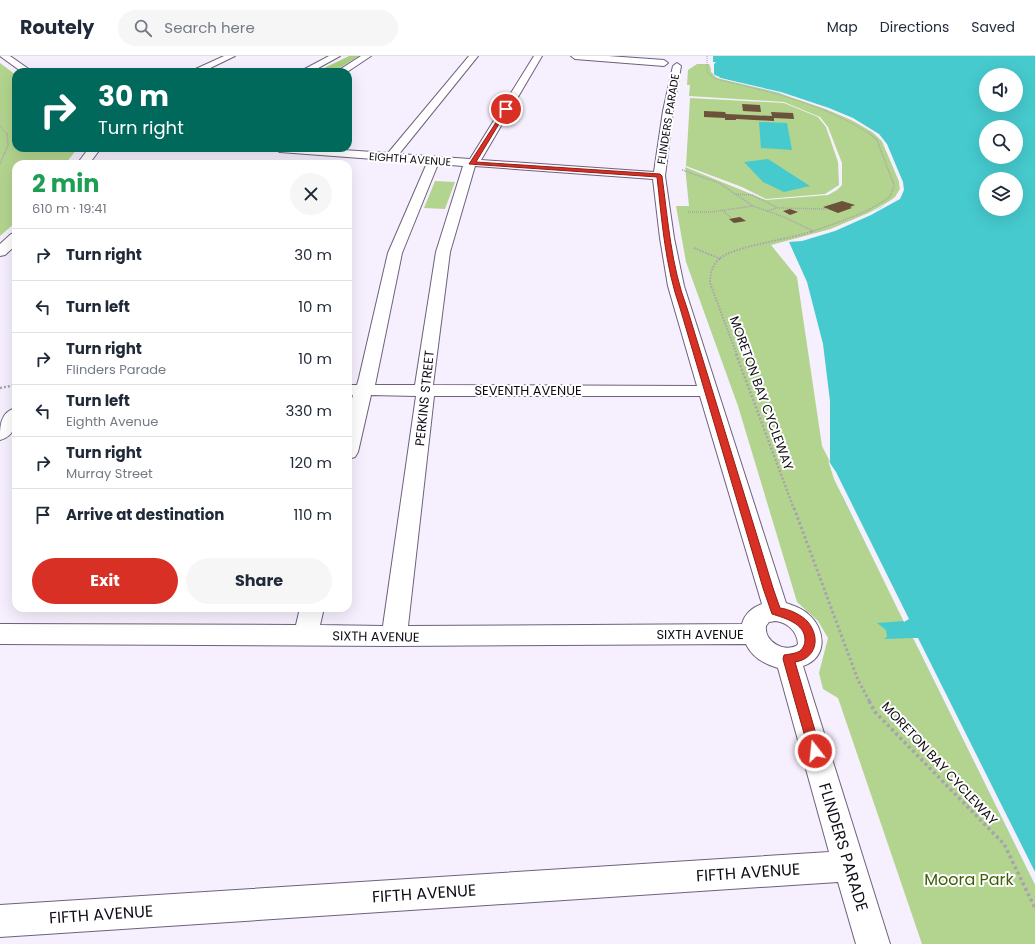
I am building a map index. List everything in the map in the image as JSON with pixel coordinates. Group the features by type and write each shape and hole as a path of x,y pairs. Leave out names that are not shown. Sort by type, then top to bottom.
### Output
{"main road":[{"path":"4,56 22,68"},
{"path":"312,68 336,56"},
{"path":"85,160 92,152"},
{"path":"0,252 12,241"}],"street":[{"path":"203,68 231,56"},
{"path":"348,68 367,56"},
{"path":"391,157 474,56"},
{"path":"470,163 474,162 538,56"},
{"path":"575,56 676,61"},
{"path":"636,56 676,61"},
{"name":"FLINDERS PARADE","path":"676,61 660,176 665,226 676,286 776,611"},
{"name":"EIGHTH AVENUE","path":"280,152 391,157 660,176"},
{"path":"352,434 360,398 356,390 396,253 434,160"},
{"name":"PERKINS STREET","path":"394,636 425,390 424,383 443,252 470,163"},
{"name":"SEVENTH AVENUE","path":"356,390 708,391"},
{"path":"0,434 12,419"},
{"path":"776,611 786,613 803,623 811,639 810,647 805,653 798,657 788,659 779,657 762,648 752,634 754,620 760,615 767,612 776,611"},
{"path":"306,635 311,612"},
{"name":"SIXTH AVENUE","path":"0,634 394,636 752,634"},
{"name":"FLINDERS PARADE","path":"788,659 873,944"},
{"name":"FIFTH AVENUE","path":"0,920 849,866"}],"path":[{"name":"MORETON BAY CYCLEWAY","path":"707,56 707,72 711,77 777,94 827,111 854,124 871,135 877,140 894,181 893,192 886,200 863,212 813,232 734,251 721,259 713,268 710,275 710,283 858,680 875,712 1004,844 1035,908"},
{"path":"0,126 7,133 8,145 0,164"},
{"path":"682,170 719,183 753,206 784,217 813,232"},
{"path":"734,194 752,195 778,208"},
{"path":"688,212 711,212 753,206"},
{"path":"766,211 778,208 828,209"},
{"path":"722,210 731,218"},
{"path":"694,248 721,259"},
{"path":"0,388 12,386"}],"green space":[{"path":"349,56 359,56 340,68 324,68"},
{"path":"0,63 12,72 12,152 75,152 68,160 12,160 12,226 0,236"},
{"name":"Moora Park","path":"697,64 709,64 714,76 718,78 779,93 826,109 858,123 876,134 882,141 899,181 900,189 895,198 867,214 831,229 771,245 797,277 822,446 1035,865 1035,944 922,944 838,698 823,689 819,673 828,638 818,621 797,602 738,406 686,262 676,206 689,206 685,167 766,200 828,195 842,185 842,163 828,127 820,117 784,102 689,96 690,85 687,85 688,70"},
{"path":"690,98 784,103 818,117 826,127 838,162 839,185 825,194 766,199 742,187 686,166"},
{"path":"435,181 455,182 445,209 424,208"}],"water":[{"path":"710,56 1035,56 1035,885 913,638 884,639 887,637 886,630 877,623 904,621 843,498 830,463 830,401 823,344 807,282 789,242 833,230 869,214 897,198 902,186 885,144 880,137 859,123 835,111 789,96 717,77 720,76 715,76"},
{"path":"759,122 787,123 792,150 761,148"},
{"path":"768,159 810,186 784,192 763,182 744,162"}],"pier":[{"path":"710,56 713,56 713,62 716,62 714,64 714,74 720,78 781,92 829,108 853,118 879,134 887,144 903,182 904,190 900,199 871,215 835,231 802,241 787,242 831,229 880,208 895,197 900,189 899,181 882,141 872,132 850,119 826,109 779,93 718,78 711,72"},
{"path":"828,460 836,472 909,619 904,622 834,479"},
{"path":"913,638 918,638 1035,872 1035,885"}],"building":[{"path":"742,104 760,105 761,112 743,111"},
{"path":"704,111 725,112 726,114 772,116 771,112 793,113 794,119 774,118 774,121 736,119 725,120 725,118 704,117"},
{"path":"842,201 855,205 850,207 852,208 838,213 823,207"},
{"path":"790,209 798,212 790,215 783,211"},
{"path":"740,217 746,221 734,223 729,219"}],"route":[{"path":"506,109 474,162 470,163 660,176 665,226 676,286 768,588 776,611 795,617 803,623 811,639 810,647 805,653 798,657 788,659 815,751"}]}
